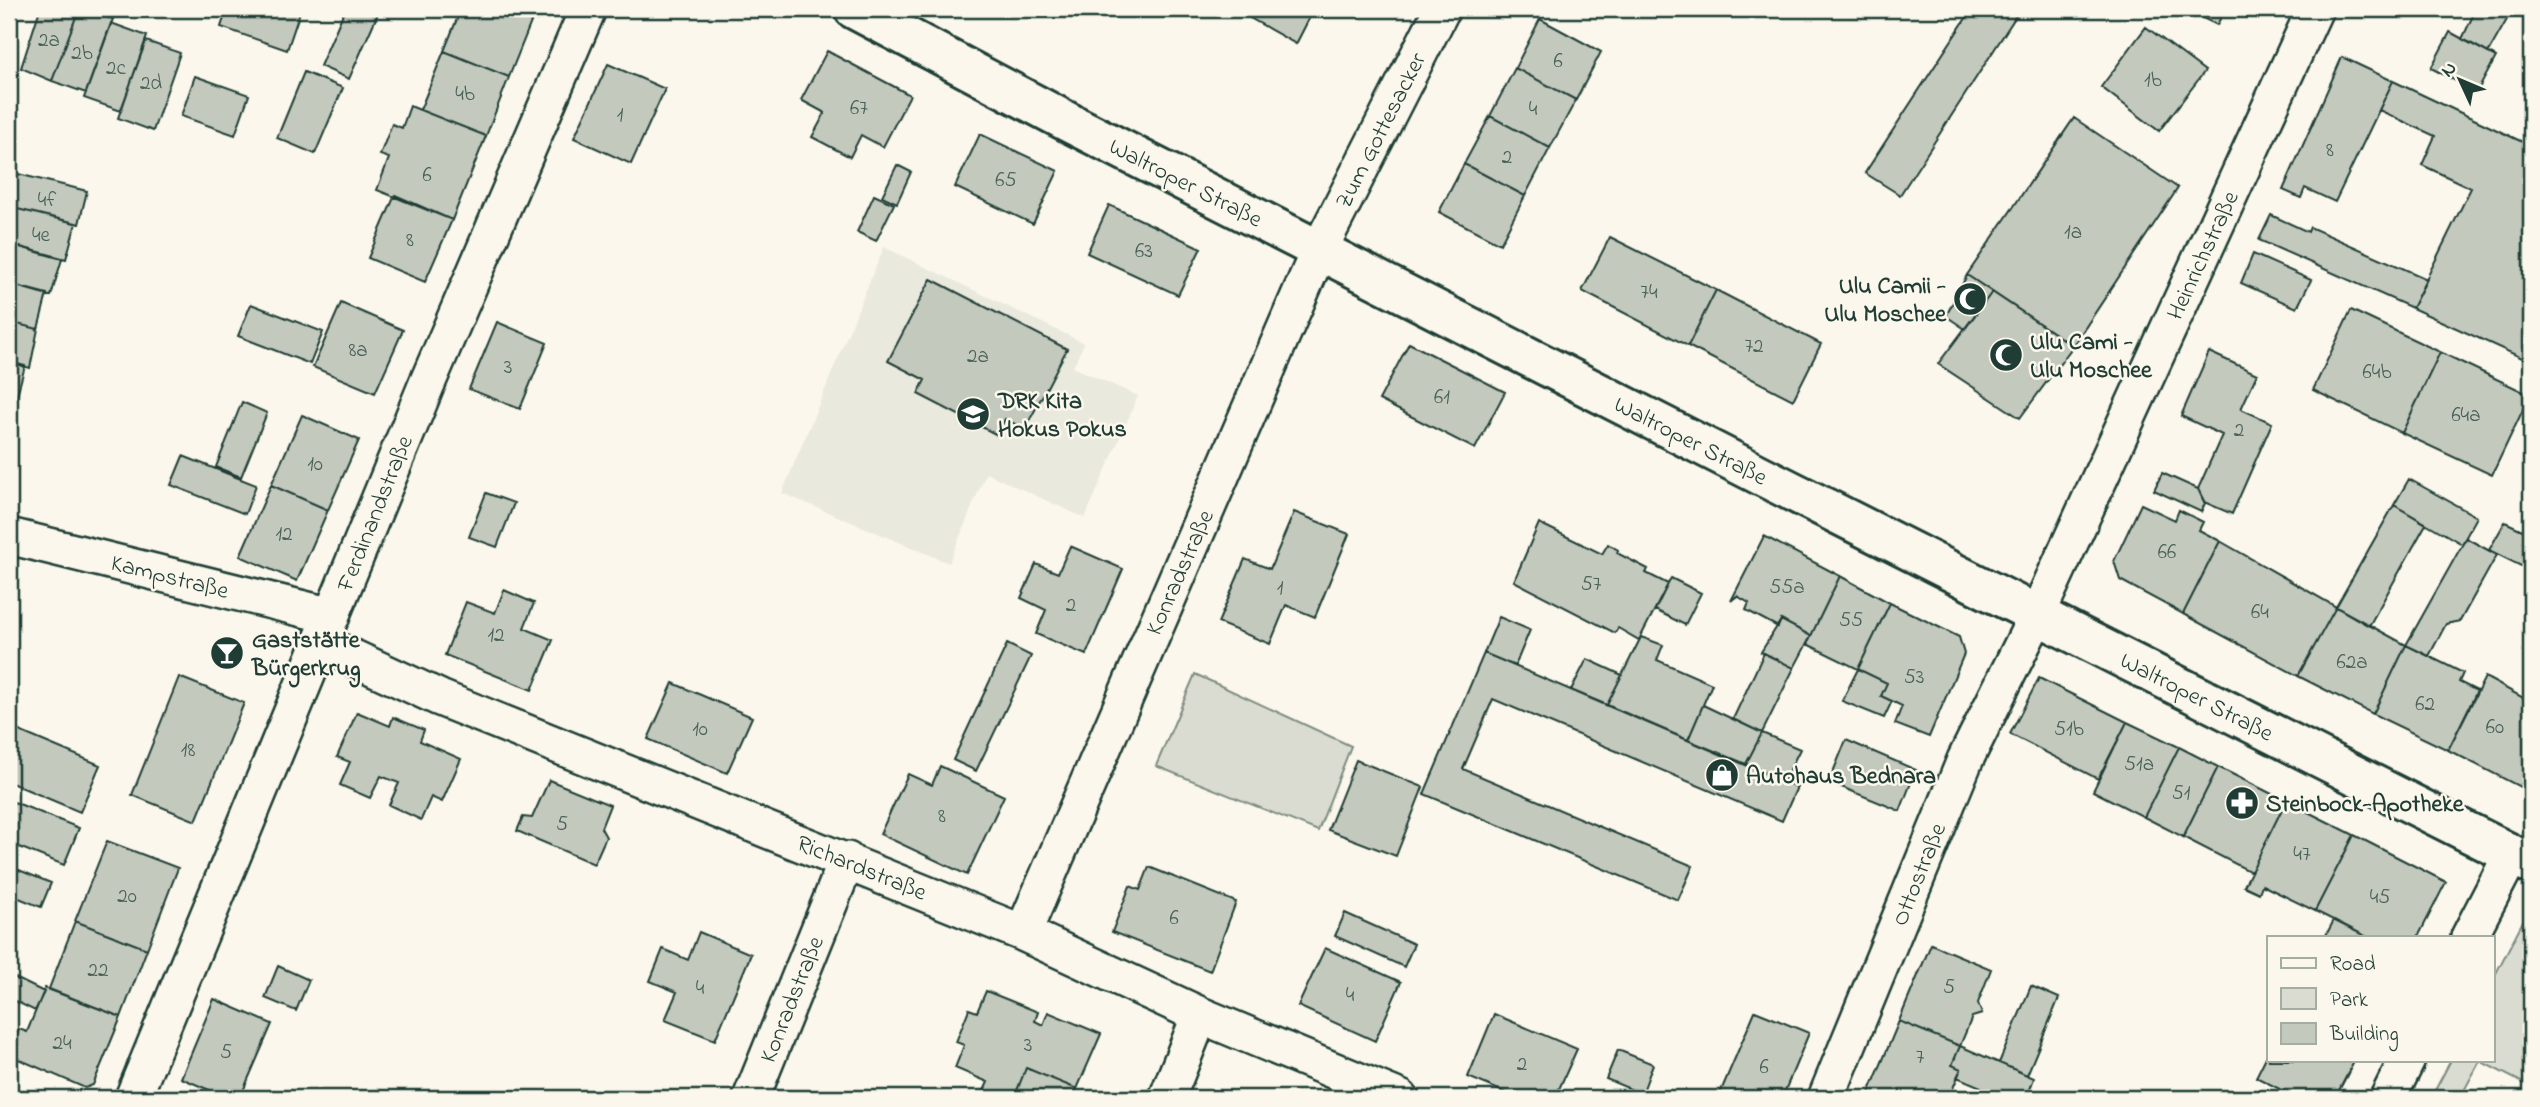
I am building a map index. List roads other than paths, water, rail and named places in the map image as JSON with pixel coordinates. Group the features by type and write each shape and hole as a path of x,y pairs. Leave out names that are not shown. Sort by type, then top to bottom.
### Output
{"main road":[{"name":"Waltroper Straße","path":"854,9 1319,250 2522,859"}],"street":[{"name":"Ferdinandstraße","path":"133,1098 426,386 588,9"},
{"name":"Zum Gottesacker","path":"1319,250 1442,9"},
{"name":"Heinrichstraße","path":"2037,615 2315,9"},
{"name":"Konradstraße","path":"1023,933 1319,250"},
{"name":"Kampstraße","path":"9,536 327,629"},
{"name":"Ottostraße","path":"1826,1098 1965,760 2037,615"},
{"name":"Richardstraße","path":"327,629 440,698 1023,933 1200,1015 1400,1098"},
{"path":"2470,936 2522,859"},
{"name":"Konradstraße","path":"751,1098 847,860"},
{"path":"1167,1098 1200,1015"},
{"path":"2388,1098 2406,1062"}],"place":[{"name":"Ulu Camii - Ulu Moschee","path":"1970,299"},
{"name":"Ulu Cami - Ulu Moschee","path":"2006,355"},
{"name":"DRK Kita Hokus Pokus","path":"973,414"},
{"name":"Gaststätte Bürgerkrug","path":"227,653"},
{"name":"Autohaus Bednara","path":"1722,775"},
{"name":"Steinbock-Apotheke","path":"2242,803"}]}
